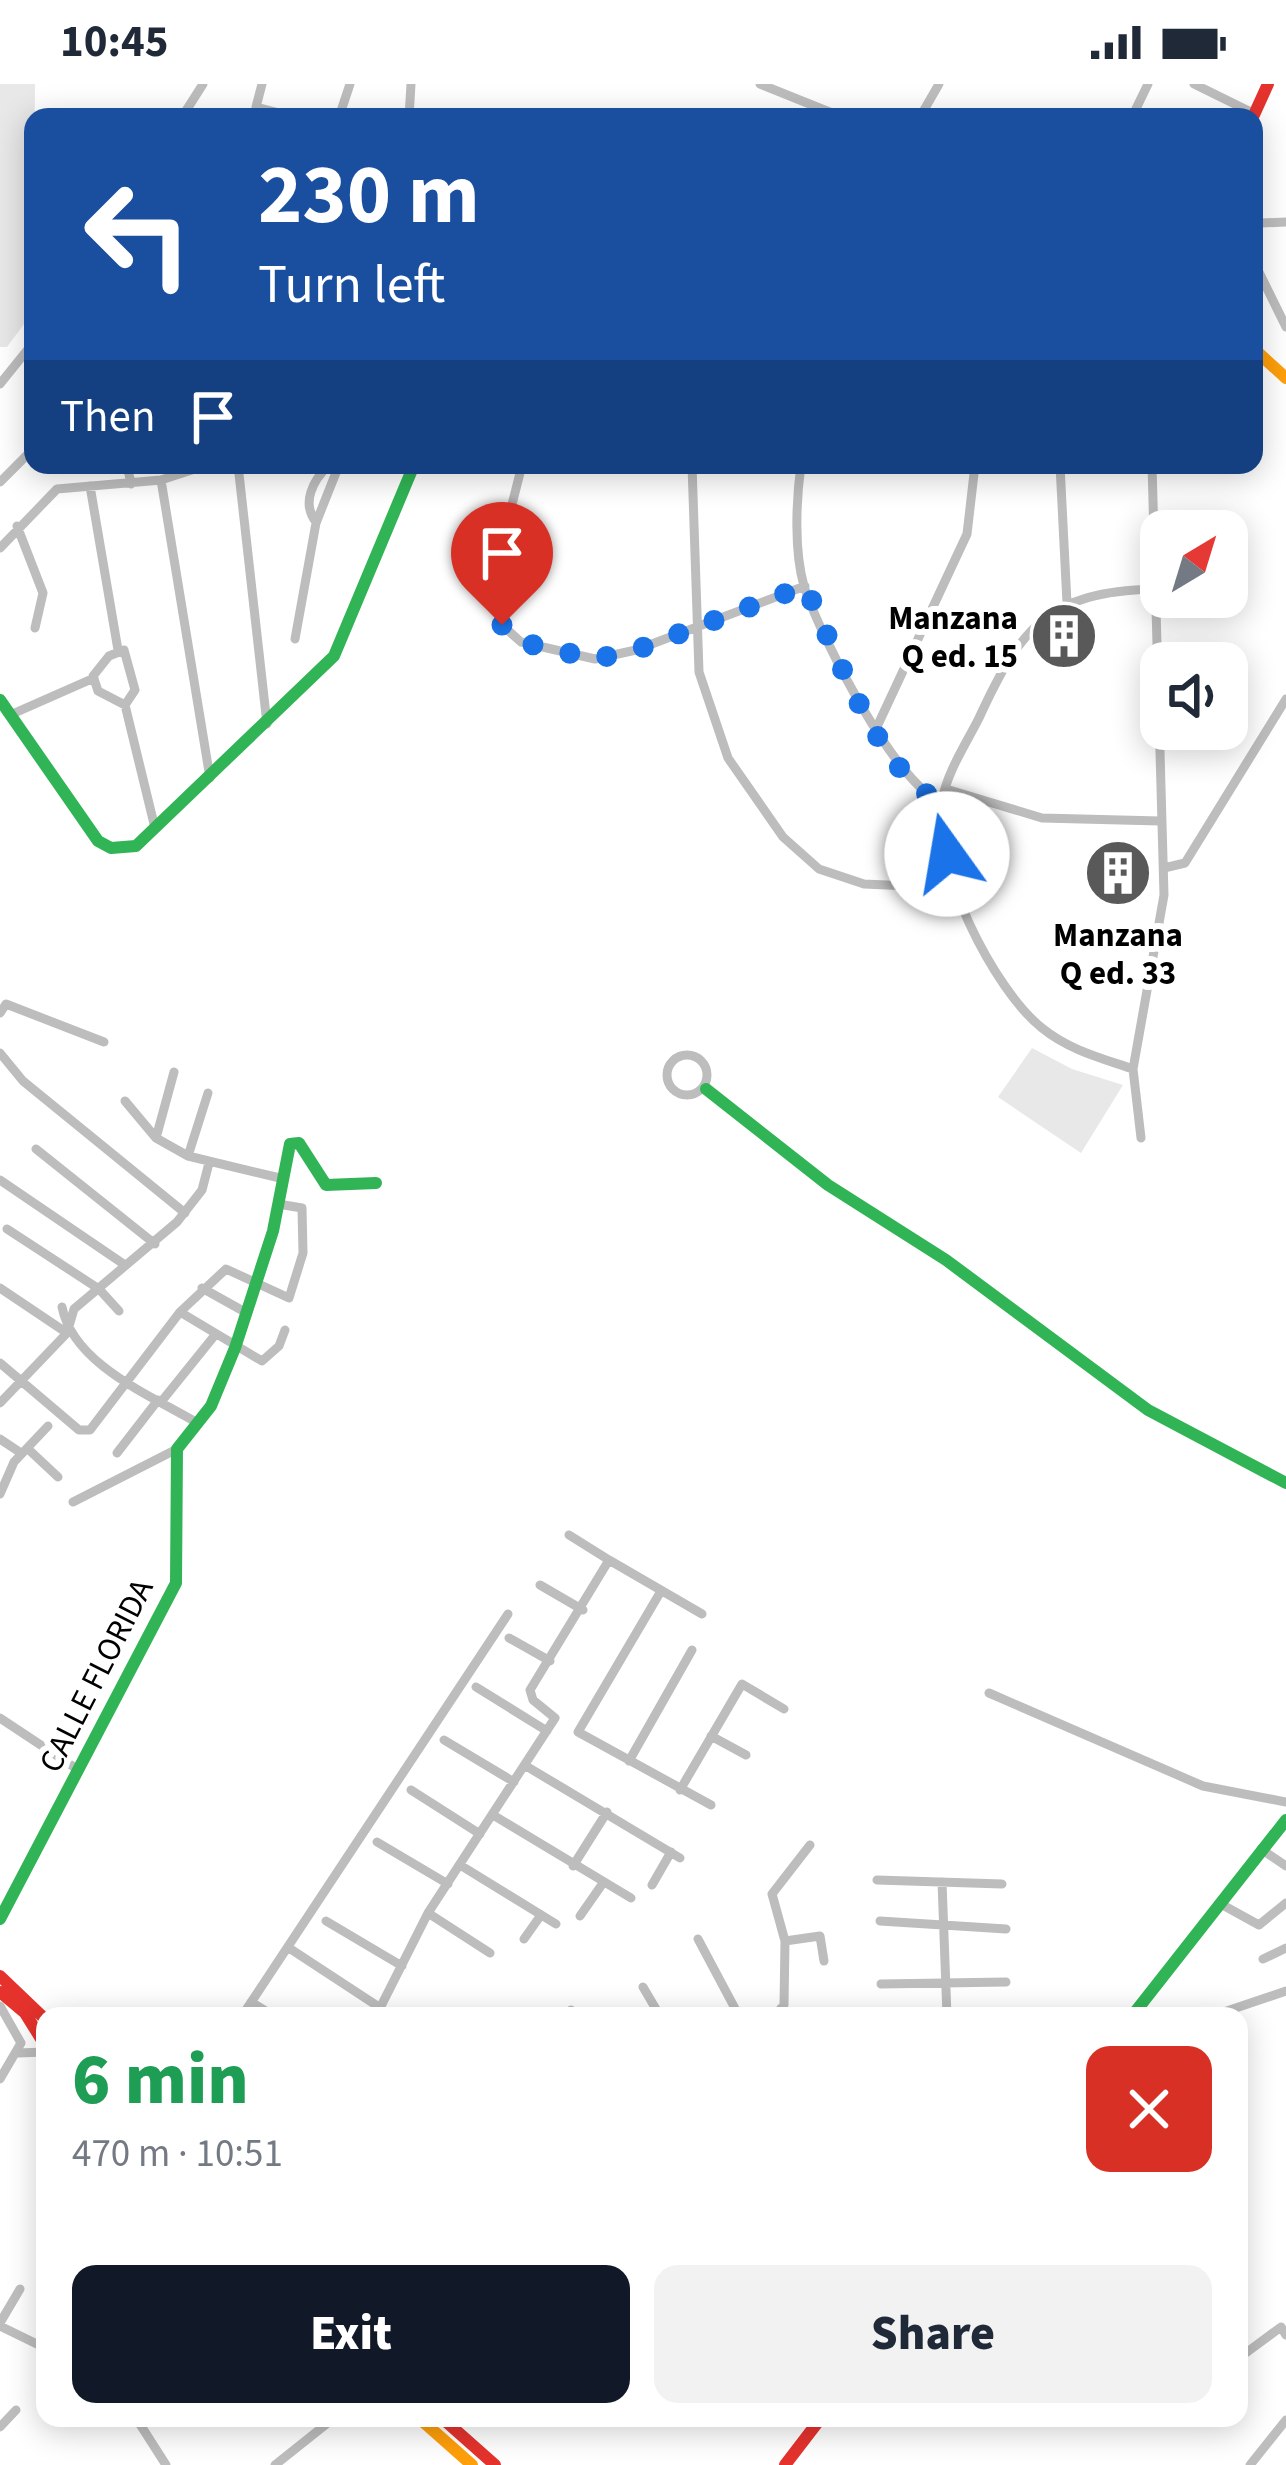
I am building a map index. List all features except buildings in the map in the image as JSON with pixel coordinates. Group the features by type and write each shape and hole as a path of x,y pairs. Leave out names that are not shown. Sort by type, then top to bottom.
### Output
{"street":[{"path":"760,84 818,108"},
{"path":"791,98 798,84"},
{"path":"1194,84 1239,108"},
{"path":"1263,280 1286,327"},
{"path":"0,384 24,354"},
{"path":"1263,357 1286,378"},
{"path":"0,482 24,457"},
{"path":"129,474 131,484"},
{"path":"0,548 57,489 131,484 179,474"},
{"path":"239,474 267,724"},
{"path":"316,522 308,502 319,474"},
{"path":"295,639 316,522 335,474"},
{"path":"0,700 98,841 122,849 155,830 315,677 348,633 410,474"},
{"path":"520,474 501,548 505,632 521,642 595,659 696,628 805,586"},
{"path":"692,474 699,672 714,729 728,758 792,846 819,869 842,879 956,888"},
{"path":"801,474 805,586 875,731 922,792 941,802"},
{"path":"875,731 967,534 974,474"},
{"path":"1060,474 1067,603"},
{"path":"1152,474 1153,510"},
{"path":"161,480 210,778"},
{"path":"90,486 118,650"},
{"path":"17,526 44,593 34,628"},
{"path":"1133,1069 1065,1045 1010,998 956,888 941,802 1015,644 1067,603 1093,594 1140,590"},
{"path":"1141,1138 1133,1069 1164,868 1155,618"},
{"path":"10,715 94,678 118,650 124,650 134,681 131,700 125,705"},
{"path":"94,678 98,691 125,705 155,830"},
{"path":"1164,868 1185,863 1286,699"},
{"path":"946,789 1042,818 1160,821"},
{"path":"2,1004 104,1042"},
{"path":"0,1053 23,1082 184,1213"},
{"path":"706,1088 679,1094 669,1084 669,1065 685,1055 697,1058 705,1068 706,1088 828,1185 946,1260 1148,1410 1286,1483"},
{"path":"156,1138 174,1072"},
{"path":"188,1156 208,1093"},
{"path":"125,1101 156,1138 209,1163 280,1178 290,1144 299,1144 326,1185 376,1184"},
{"path":"36,1149 155,1244"},
{"path":"0,1403 67,1333 74,1309 155,1244 184,1213 202,1190 209,1163"},
{"name":"CALLE FLORIDA","path":"0,1919 176,1583 177,1449 194,1420 211,1406 235,1348 278,1204 280,1178"},
{"path":"0,1180 125,1265"},
{"path":"0,1363 79,1430 90,1430 202,1288 232,1268 284,1300 299,1274 302,1208 278,1204"},
{"path":"7,1229 99,1289 118,1311"},
{"path":"0,1288 67,1333 126,1382 194,1420"},
{"path":"202,1288 245,1312"},
{"path":"62,1307 67,1333"},
{"path":"180,1312 262,1360 279,1346 285,1330"},
{"path":"117,1453 215,1335"},
{"path":"0,1494 24,1451 48,1426"},
{"path":"0,1438 58,1477"},
{"path":"73,1502 177,1449"},
{"path":"569,1535 702,1613"},
{"path":"609,1560 530,1695 578,1732 711,1805"},
{"path":"540,1585 583,1610"},
{"path":"578,1732 661,1591"},
{"path":"247,2007 508,1614"},
{"path":"509,1638 550,1661"},
{"path":"628,1761 692,1650"},
{"path":"680,1790 742,1684 784,1708"},
{"path":"476,1687 547,1731"},
{"path":"989,1693 1203,1786 1286,1802"},
{"path":"0,1718 77,1769"},
{"path":"381,2007 428,1913 555,1718"},
{"path":"711,1736 746,1755"},
{"path":"444,1740 514,1782"},
{"path":"526,1766 676,1855 652,1885"},
{"path":"411,1790 480,1834"},
{"path":"574,1866 607,1812"},
{"path":"493,1815 631,1898"},
{"path":"1139,2007 1286,1820"},
{"path":"377,1842 448,1884"},
{"path":"782,2007 784,1941 772,1894 810,1845"},
{"path":"1261,1849 1286,1866"},
{"path":"460,1864 556,1924"},
{"path":"877,1880 1002,1884"},
{"path":"580,1916 602,1882"},
{"path":"942,1882 947,2007"},
{"path":"1219,1903 1259,1925 1286,1903"},
{"path":"428,1913 490,1953"},
{"path":"524,1939 541,1915"},
{"path":"326,1921 402,1966"},
{"path":"880,1921 1006,1929"},
{"path":"784,1941 820,1936 824,1961"},
{"path":"698,1939 734,2007"},
{"path":"289,1948 371,2007"},
{"path":"1263,1959 1286,1948"},
{"path":"0,1976 36,2010"},
{"path":"881,1984 1006,1982"},
{"path":"644,1987 655,2007"},
{"path":"1239,2007 1286,1991"},
{"path":"0,1992 25,2013 36,2033"},
{"path":"250,2002 259,2007"},
{"path":"0,2006 18,2032 18,2053 0,2079"},
{"path":"18,2053 36,2050"},
{"path":"20,2289 0,2324 36,2343"},
{"path":"1248,2352 1284,2331"},
{"path":"0,2427 16,2410"},
{"path":"1250,2465 1286,2420"},
{"path":"142,2427 166,2465"},
{"path":"275,2465 323,2427"},
{"path":"434,2427 495,2465"},
{"path":"448,2427 472,2465"},
{"path":"785,2465 814,2427"}],"shaded area":[{"path":"0,84 35,84 35,108 24,108 24,324 7,347 0,347"},
{"path":"1032,1048 1072,1069 1123,1085 1081,1153 998,1097"}],"traffic: fast":[{"path":"0,700 98,841 111,848 136,846 334,656 410,474"},
{"path":"706,1089 828,1185 946,1260 1148,1410 1286,1483"},
{"path":"0,1919 176,1583 177,1449 211,1406 235,1348 273,1231 290,1144 299,1143 326,1185 376,1183"},
{"path":"1139,2007 1286,1820"}],"traffic: slow":[{"path":"1263,357 1286,378"},
{"path":"429,2427 472,2465"}],"traffic: jam":[{"path":"1257,108 1268,84"},
{"path":"0,1976 36,2010"},
{"path":"0,1992 25,2013 36,2031"},
{"path":"452,2427 495,2465"},
{"path":"785,2465 814,2427"}],"place":[{"name":"Manzana Q ed. 15","path":"1064,636"},
{"name":"Manzana Q ed. 33","path":"1118,873"}],"route":[{"path":"502,625 521,642 595,659 636,650 805,586 875,731 922,792 941,802 947,854"}]}
